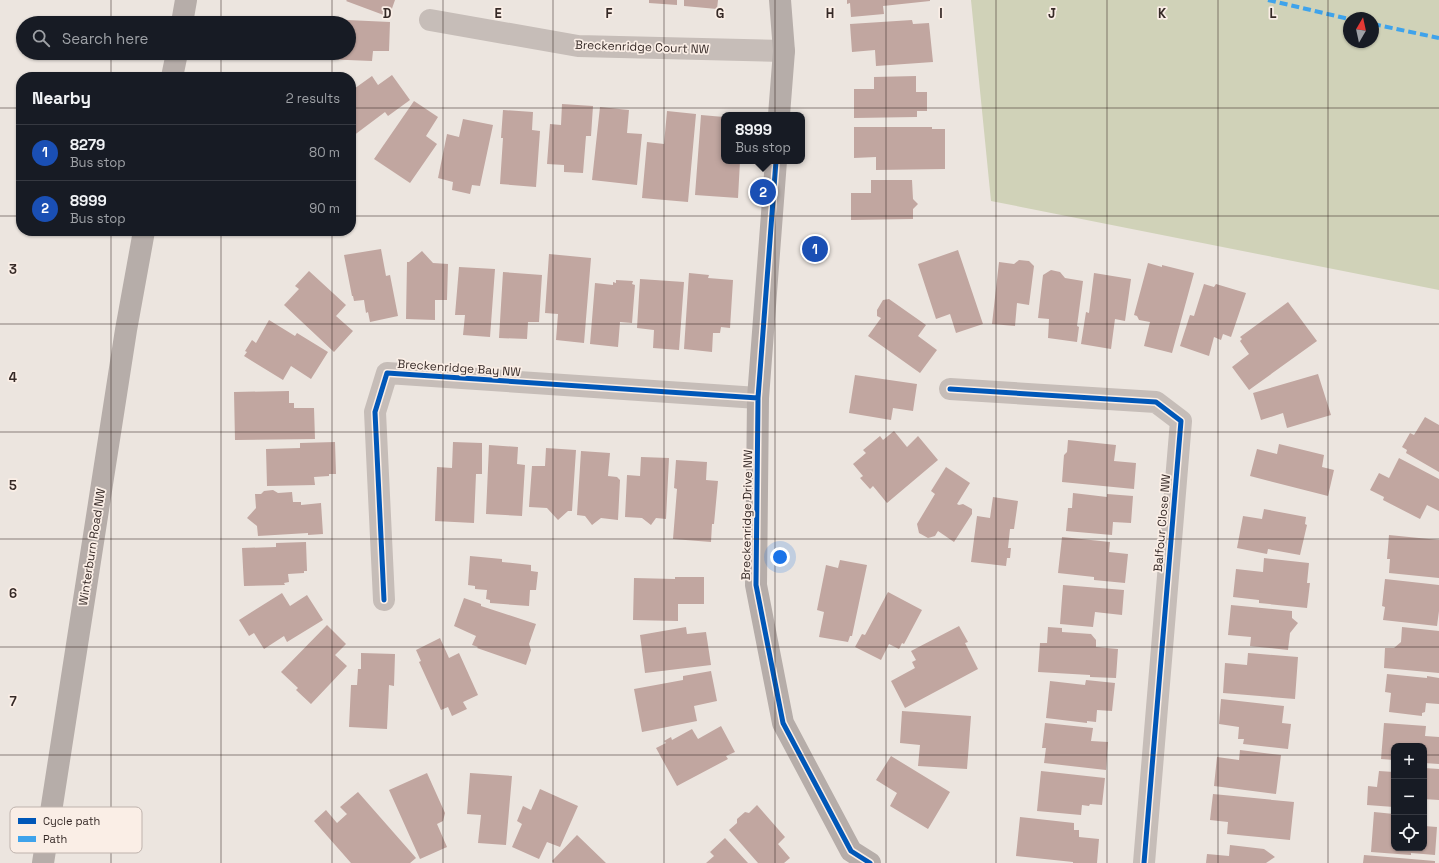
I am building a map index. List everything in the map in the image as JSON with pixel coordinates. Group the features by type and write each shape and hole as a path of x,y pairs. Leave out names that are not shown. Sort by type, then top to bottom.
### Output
{"street":[{"path":"183,16 186,0"},
{"path":"779,112 784,51 780,0"},
{"name":"Breckenridge Court NW","path":"430,20 578,46 784,51"},
{"path":"173,72 176,60"},
{"name":"Breckenridge Drive NW","path":"776,164 758,398 756,585 783,723 847,857 870,863"},
{"name":"Winterburn Road NW","path":"52,807 123,346 143,236"},
{"name":"Breckenridge Bay NW","path":"384,600 375,412 387,373 758,398"},
{"name":"Balfour Close NW","path":"950,389 1156,402 1181,421 1144,863"},
{"name":"Winterburn Road NW","path":"43,863 45,853"}],"green space":[{"path":"971,0 1439,0 1439,290 991,201"}],"building":[{"path":"395,0 389,17 346,1"},
{"path":"649,0 677,0 677,5 649,3"},
{"path":"684,0 718,0 717,9 684,6"},
{"path":"847,0 930,1 883,6 884,14 851,17 850,3 847,4"},
{"path":"356,20 390,22 389,51 373,51 372,61 348,60 356,60"},
{"path":"912,20 913,24 929,23 933,62 876,66 875,50 852,52 850,24"},
{"path":"392,75 410,100 388,116 385,112 356,134 356,87 372,76 378,85"},
{"path":"916,76 916,92 927,92 927,111 917,111 917,117 854,118 854,89 874,89 874,77"},
{"path":"414,101 438,117 426,136 437,144 410,183 374,159"},
{"path":"562,104 593,106 591,136 586,136 583,173 564,172 564,165 547,164 550,124 561,125"},
{"path":"600,107 629,110 627,133 642,134 637,185 592,180"},
{"path":"503,110 533,112 532,130 540,131 536,187 500,184"},
{"path":"667,111 696,114 688,202 642,198 647,142 664,144"},
{"path":"701,115 721,117 721,164 740,164 738,198 695,195"},
{"path":"463,119 493,125 480,186 472,185 470,194 452,190 453,182 438,178 447,134 459,137"},
{"path":"854,127 932,127 932,129 945,129 945,169 876,170 876,157 854,158"},
{"path":"871,180 912,180 913,199 918,204 913,209 913,219 851,220 851,193 871,193"},
{"path":"381,249 386,276 390,275 398,316 370,322 368,312 366,313 364,300 354,301 352,296 344,255"},
{"path":"958,250 983,324 956,333 950,314 936,319 918,264"},
{"path":"422,251 433,263 448,264 447,300 435,300 435,320 406,319 407,262"},
{"path":"549,254 591,258 584,343 556,340 558,314 545,313"},
{"path":"1019,260 1029,261 1034,266 1029,305 1017,303 1015,326 992,324 999,262 1014,264"},
{"path":"1148,263 1194,273 1172,353 1144,346 1150,322 1139,320 1137,316 1134,315"},
{"path":"459,267 495,269 490,337 463,335 465,315 455,315"},
{"path":"1051,270 1060,272 1065,278 1083,281 1077,326 1079,327 1077,342 1048,338 1049,319 1038,318 1043,275"},
{"path":"309,271 346,305 336,316 353,331 334,352 284,305 299,289 295,286"},
{"path":"503,272 542,275 539,322 528,322 527,339 499,338"},
{"path":"689,273 709,275 708,278 733,280 730,328 721,327 720,333 713,333 712,352 684,349"},
{"path":"1094,273 1131,279 1125,321 1115,319 1111,349 1081,344 1086,312 1089,313"},
{"path":"640,279 684,282 679,350 653,348 654,330 637,328"},
{"path":"616,280 633,281 632,284 635,285 632,323 620,322 618,347 590,344 595,283 613,285 613,282 616,283"},
{"path":"1204,284 1214,287 1216,284 1246,293 1231,337 1223,334 1221,340 1214,337 1209,356 1180,346 1190,315 1194,316"},
{"path":"889,299 926,325 918,336 937,350 920,373 868,336 881,318 877,316 877,310 883,300"},
{"path":"1288,302 1317,341 1249,390 1232,367 1249,354 1240,341 1242,339 1240,337"},
{"path":"269,320 295,336 297,333 328,352 311,379 291,366 283,380 244,356 247,352 245,351 252,340 256,343"},
{"path":"1318,374 1331,415 1287,428 1283,413 1261,420 1253,393"},
{"path":"855,375 917,384 913,411 893,408 891,420 849,413"},
{"path":"289,391 289,403 294,403 294,408 314,408 315,439 235,440 234,392"},
{"path":"1425,417 1439,425 1439,472 1406,453 1407,450 1402,447 1410,433 1414,435"},
{"path":"894,431 907,447 918,436 938,460 887,503 873,486 870,489 860,478 863,476 853,464 866,453 863,450 880,436 883,440"},
{"path":"1068,440 1116,445 1114,461 1136,463 1134,489 1062,482 1064,455 1067,452"},
{"path":"335,442 336,474 314,477 315,485 267,486 266,449 300,448 300,443"},
{"path":"453,442 482,443 482,474 476,474 474,523 435,521 437,467 452,468"},
{"path":"1279,444 1324,455 1322,467 1334,470 1328,496 1250,476 1257,449 1277,454"},
{"path":"489,445 518,447 517,464 525,465 522,516 486,514"},
{"path":"546,448 576,450 572,511 568,511 558,520 547,508 529,507 532,466 545,466"},
{"path":"581,451 610,453 608,476 617,477 620,480 618,520 601,518 592,525 585,516 577,515"},
{"path":"641,457 669,458 666,519 656,518 651,525 642,518 625,517 627,475 640,476"},
{"path":"1399,458 1439,479 1439,511 1427,505 1420,519 1383,500 1384,497 1370,490 1379,473 1389,478"},
{"path":"676,460 707,462 706,480 718,481 711,542 673,539 677,489 674,488"},
{"path":"946,467 970,483 957,504 963,504 972,509 972,514 954,542 938,531 935,536 928,538 919,533 917,524 935,494 931,491"},
{"path":"273,490 278,493 292,492 293,502 301,502 301,505 321,503 323,534 308,535 308,533 258,536 257,526 247,518 256,508 255,494 261,494 264,491"},
{"path":"1073,493 1107,497 1107,494 1133,496 1131,523 1113,522 1112,535 1066,531 1068,508 1072,508"},
{"path":"993,497 1018,501 1014,529 1010,529 1008,548 1011,548 1010,558 1007,558 1006,566 971,562 977,516 990,518"},
{"path":"1264,509 1306,517 1305,524 1307,525 1300,555 1268,549 1267,554 1237,548 1243,516 1262,519"},
{"path":"1389,535 1439,540 1439,578 1389,573 1390,559 1387,559"},
{"path":"1062,537 1110,542 1109,552 1128,554 1125,583 1094,580 1094,577 1058,573"},
{"path":"306,542 307,571 304,571 304,573 288,574 289,582 284,583 285,585 244,586 242,548 276,547 276,543"},
{"path":"470,556 502,559 502,562 531,565 531,571 538,572 536,590 530,590 529,606 490,603 490,600 486,599 487,590 475,589 475,586 468,585"},
{"path":"1264,558 1309,563 1307,583 1310,583 1307,608 1259,603 1259,600 1233,597 1236,569 1263,572"},
{"path":"840,560 867,565 852,636 850,636 848,642 819,637 824,612 817,610 826,565 838,568"},
{"path":"675,577 704,577 704,604 678,604 678,621 633,620 634,578 675,579"},
{"path":"1385,579 1439,585 1439,611 1437,626 1383,620 1385,607 1382,606"},
{"path":"1063,585 1124,590 1122,615 1095,612 1093,627 1060,624"},
{"path":"888,592 922,610 904,644 902,643 899,649 889,644 881,660 855,647 862,634 865,635"},
{"path":"282,593 290,606 307,595 323,620 287,642 284,636 264,649 254,633 249,636 239,620"},
{"path":"464,598 481,604 481,606 536,624 529,644 531,650 526,665 477,648 478,647 472,645 476,636 454,626"},
{"path":"1231,605 1292,611 1292,618 1298,623 1290,633 1288,650 1250,646 1251,637 1228,635"},
{"path":"327,625 346,644 335,655 347,666 311,704 296,690 298,688 281,672"},
{"path":"959,626 968,642 965,643 978,669 905,708 891,681 915,668 912,662 916,660 911,651"},
{"path":"686,627 687,634 706,632 711,665 645,673 640,635"},
{"path":"1048,627 1062,628 1062,632 1091,634 1096,640 1096,647 1118,649 1116,678 1038,672 1040,643 1047,643"},
{"path":"1402,627 1439,631 1439,673 1384,668 1385,648 1394,648 1401,642"},
{"path":"440,638 449,658 459,653 478,695 463,702 467,709 452,716 448,707 441,710 419,662 421,661 416,650"},
{"path":"361,653 395,654 394,686 389,685 387,729 349,727 351,685 357,685 358,669 361,669"},
{"path":"1248,653 1298,657 1295,699 1223,693 1225,663 1247,665"},
{"path":"711,671 717,701 694,706 697,721 642,732 634,689 683,680 683,676"},
{"path":"1387,674 1439,678 1439,704 1426,703 1425,712 1422,713 1422,716 1389,712 1391,693 1385,692"},
{"path":"1086,680 1115,683 1112,711 1097,710 1096,722 1087,721 1087,723 1046,718 1050,681 1085,685"},
{"path":"1221,699 1284,706 1282,723 1291,724 1288,749 1243,744 1244,739 1238,739 1239,727 1219,724"},
{"path":"902,711 971,716 967,769 918,766 920,745 900,743"},
{"path":"1045,723 1093,728 1091,741 1108,742 1106,770 1044,763 1046,748 1042,748"},
{"path":"1384,723 1426,726 1425,736 1439,737 1439,764 1427,763 1427,743 1391,743 1391,760 1381,759"},
{"path":"721,726 735,752 726,756 728,759 677,786 656,748 666,743 664,741 671,737 672,740 692,729 698,739"},
{"path":"1240,750 1281,755 1276,794 1214,786 1217,757 1239,760"},
{"path":"891,756 950,792 928,829 890,806 897,793 876,780"},
{"path":"1427,768 1439,769 1439,800 1427,799"},
{"path":"1041,771 1105,778 1102,805 1082,805 1081,815 1037,811"},
{"path":"1379,771 1391,772 1391,807 1367,805 1368,786 1377,787"},
{"path":"427,773 445,813 443,821 437,824 447,847 420,859 389,790"},
{"path":"470,773 512,776 506,845 478,843 481,815 467,814"},
{"path":"540,789 578,806 560,847 547,842 539,859 512,847 522,824 517,821 523,806 531,810"},
{"path":"358,792 416,858 410,863 351,863 314,821 326,810 337,823 347,814 340,807"},
{"path":"1213,794 1294,802 1290,840 1227,834 1228,822 1210,820"},
{"path":"757,805 785,837 778,844 790,858 784,863 758,863 729,830 737,823 737,819 745,812 749,813"},
{"path":"1374,812 1391,814 1391,851 1427,851 1427,826 1437,827 1435,855 1371,852"},
{"path":"1020,817 1074,823 1074,830 1079,830 1079,837 1099,839 1097,863 1073,863 1016,856"},
{"path":"577,835 606,863 554,863 552,861"},
{"path":"725,838 748,863 706,863 714,856 710,852"},
{"path":"1230,845 1264,849 1275,857 1266,863 1206,863 1207,854 1229,856"},
{"path":"1364,855 1435,861 1435,863 1363,863"}],"marked path":[{"path":"1268,0 1343,18"},
{"path":"1379,25 1439,38"}],"cycle path":[{"path":"776,164 758,398 756,585 783,723 851,851 870,863"},
{"path":"384,600 375,412 387,373 758,398"},
{"path":"950,389 1156,402 1181,421 1144,863"}],"place":[{"name":"8999","path":"763,192"},
{"name":"8279","path":"815,249"}]}
